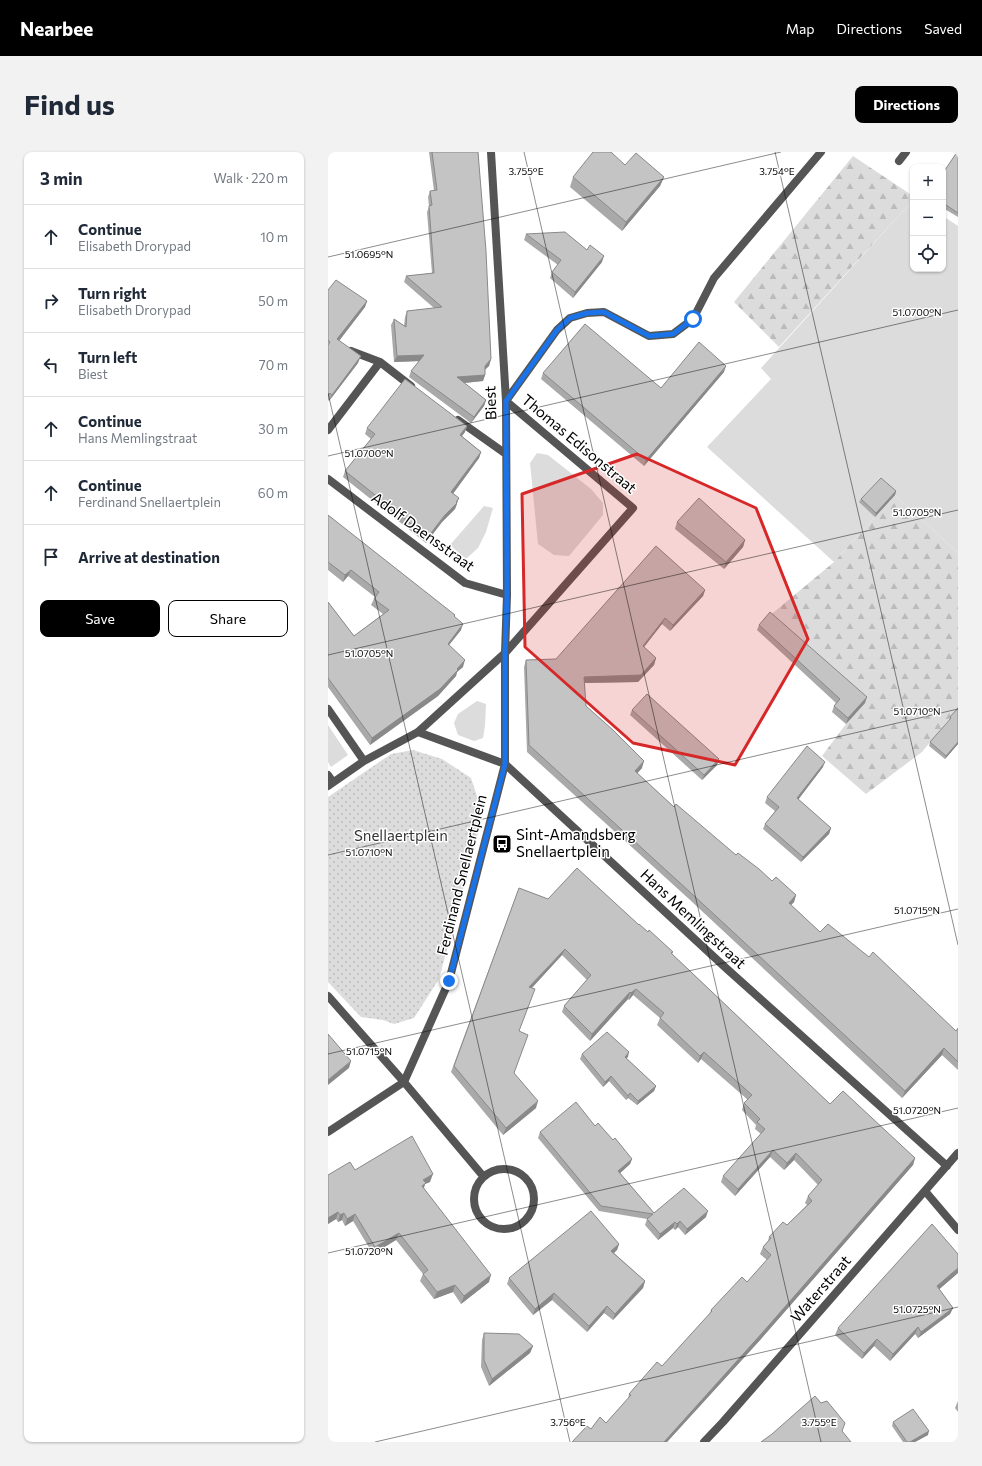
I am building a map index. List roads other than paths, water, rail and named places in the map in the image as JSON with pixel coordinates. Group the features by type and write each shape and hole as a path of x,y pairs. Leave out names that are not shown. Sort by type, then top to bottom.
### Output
{"street":[{"name":"Biest","path":"491,152 506,401 507,595 505,653"},
{"path":"506,401 557,330 570,318 587,313 604,312 649,336 673,334 693,319 714,278 821,152"},
{"path":"899,160 906,152"},
{"path":"351,351 380,362 416,389"},
{"path":"328,430 380,362"},
{"name":"Thomas Edisonstraat","path":"505,653 633,508 506,401"},
{"path":"452,416 506,454"},
{"name":"Adolf Daensstraat","path":"328,479 465,583 507,595"},
{"path":"328,775 331,784 364,761 418,732 505,653"},
{"path":"418,732 505,764 505,653"},
{"path":"328,709 364,761"},
{"name":"Ferdinand Snellaertplein","path":"404,1082 449,981 505,764"},
{"name":"Hans Memlingstraat","path":"505,764 727,969 947,1166"},
{"path":"328,996 404,1082 483,1176"},
{"path":"328,1132 404,1082"},
{"name":"Waterstraat","path":"704,1442 958,1153"},
{"path":"511,1169 522,1174 532,1185 535,1197 534,1207 530,1216 521,1225 509,1230 497,1229 487,1224 479,1217 474,1206 475,1189 483,1176 492,1171 511,1169"},
{"path":"926,1191 958,1230"}],"place":[{"name":"Sint-Amandsberg Snellaertplein","path":"502,844"}],"park label":[{"name":"Snellaertplein","path":"401,836"}]}
